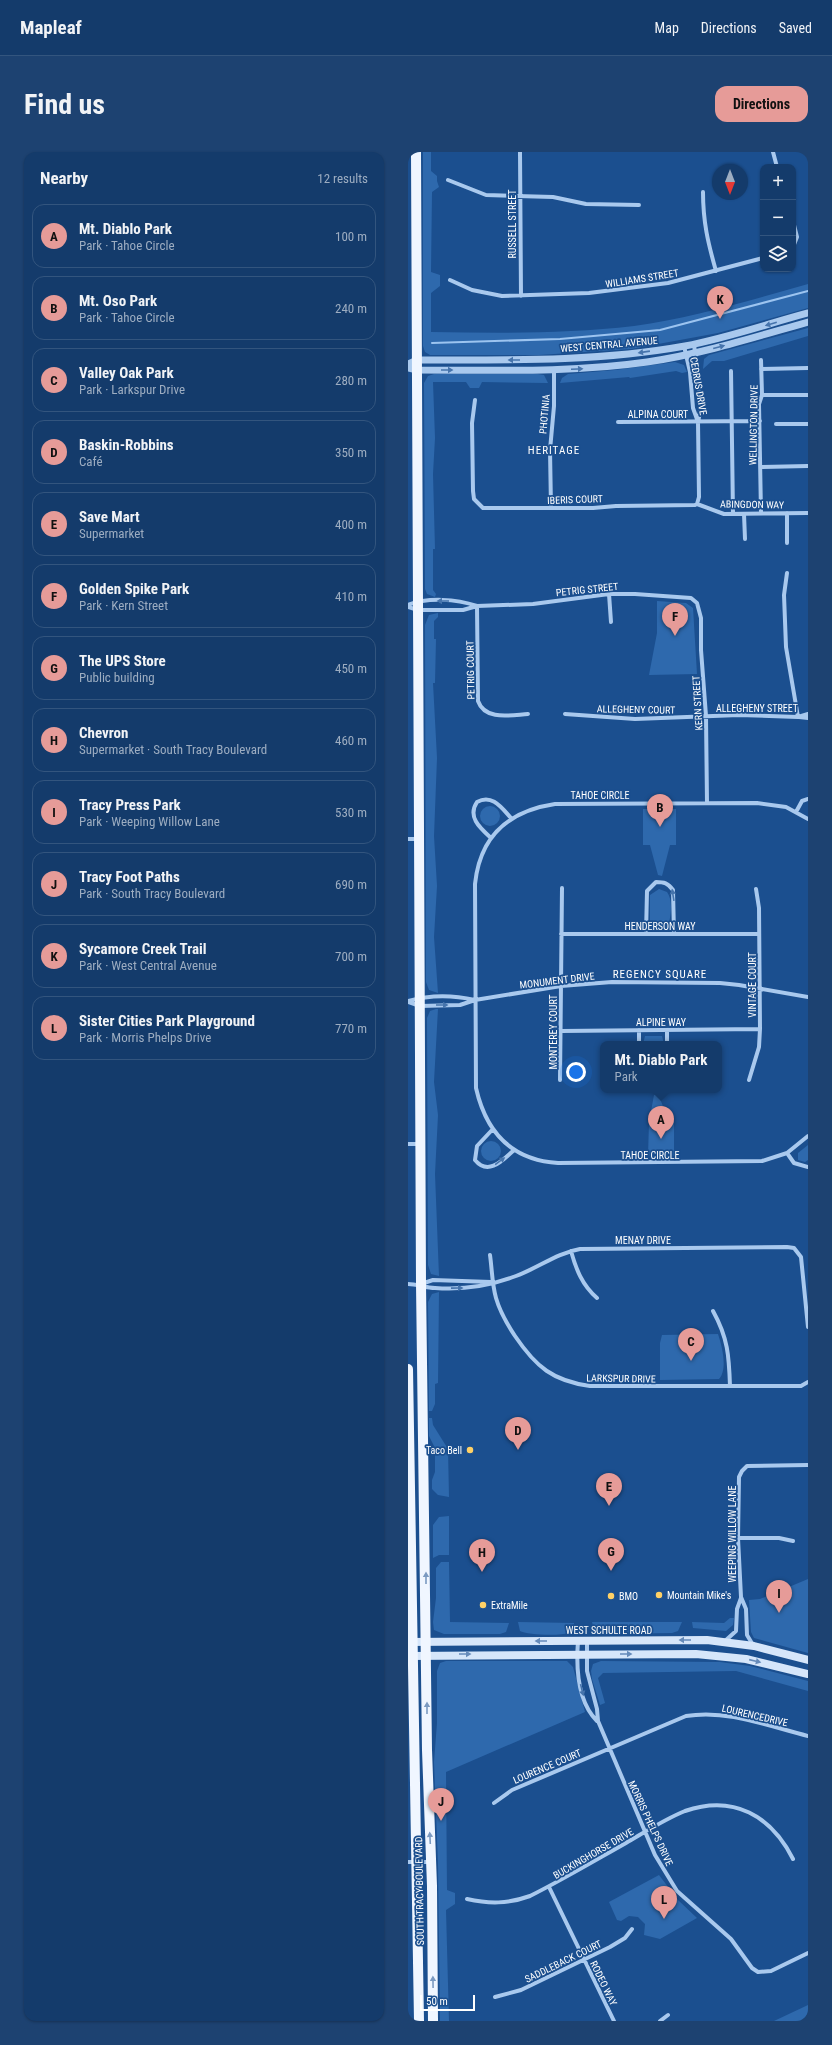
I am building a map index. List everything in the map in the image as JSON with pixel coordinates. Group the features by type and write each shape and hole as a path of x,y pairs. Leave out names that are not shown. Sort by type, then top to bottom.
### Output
{"main road":[{"name":"SOUTH TRACY BOULEVARD","path":"416,152 412,366 413,606 419,839 421,1284 427,1750 431,1862 433,2021"},
{"name":"SOUTH TRACY BOULEVARD","path":"408,1369 410,1656 414,1792 413,1862 419,2021"},
{"name":"WEST SCHULTE ROAD","path":"410,1642 688,1640 724,1642 754,1646 808,1660"},
{"path":"410,1656 577,1654 721,1655 746,1658 808,1674"}],"street":[{"name":"RUSSELL STREET","path":"520,152 521,296"},
{"path":"773,152 776,164"},
{"path":"448,180 486,195 553,197 586,204 639,206"},
{"path":"703,192 703,217 705,233 716,271"},
{"name":"WILLIAMS STREET","path":"450,280 487,294 521,296 589,293 668,282 760,259"},
{"name":"WEST CENTRAL AVENUE","path":"412,366 579,359 684,346 808,313"},
{"name":"WEST CENTRAL AVENUE","path":"412,366 554,370 614,366 695,354 808,322"},
{"name":"CEDRUS DRIVE","path":"694,344 701,401 698,422"},
{"name":"CEDRUS DRIVE","path":"684,346 690,372 693,408 698,422"},
{"name":"WELLINGTON DRIVE","path":"761,360 762,395 759,404 761,513"},
{"path":"761,369 808,368"},
{"name":"PHOTINIA","path":"551,508 550,450 554,406 554,370"},
{"path":"731,371 733,514"},
{"path":"762,395 808,395"},
{"name":"IBERIS COURT","path":"475,400 472,423 474,499 483,508 594,508 616,506 690,506 697,504"},
{"name":"ALPINA COURT","path":"618,422 760,421"},
{"path":"697,504 699,497 698,422"},
{"path":"776,424 808,424"},
{"path":"760,467 808,466"},
{"name":"ABINGDON WAY","path":"697,504 717,512 733,514 808,513"},
{"path":"787,513 787,543"},
{"path":"744,514 744,539"},
{"path":"787,573 784,595 786,647 798,717 808,718"},
{"path":"608,594 611,622"},
{"name":"PETRIG STREET","path":"413,606 463,610 477,606 533,604 608,594 682,597 691,598 697,603"},
{"name":"PETRIG STREET","path":"413,606 462,601 477,606"},
{"name":"KERN STREET","path":"697,603 701,618 701,650 706,716 707,803"},
{"name":"PETRIG COURT","path":"477,606 478,701 480,707 485,712 493,715 528,714"},
{"name":"ALLEGHENY COURT","path":"565,714 634,719 706,716"},
{"name":"ALLEGHENY STREET","path":"706,716 798,717 808,714"},
{"path":"491,838 481,829 472,813 477,802 483,798 494,801 511,818"},
{"path":"796,812 802,801 808,799"},
{"name":"TAHOE CIRCLE","path":"808,819 796,812 774,804 555,804 540,806 511,818 491,838 479,861 475,884 476,1088 480,1105 492,1130 514,1150 547,1162 742,1162 762,1161 787,1153 808,1136"},
{"path":"408,839 419,839"},
{"path":"646,934 647,890 656,882 663,882 669,885 673,890 674,934"},
{"name":"MONTEREY COURT","path":"560,1080 562,1031 562,888"},
{"name":"VINTAGE COURT","path":"749,1080 759,1047 760,1029 759,908 756,889"},
{"name":"HENDERSON WAY","path":"561,934 759,934"},
{"name":"MONUMENT DRIVE","path":"408,1002 460,1005 475,1000 561,986 612,982 739,985 808,997"},
{"name":"MONUMENT DRIVE","path":"408,1002 460,997 475,1000"},
{"name":"ALPINE WAY","path":"562,1031 760,1029"},
{"path":"639,1030 639,1041"},
{"path":"667,1030 667,1041"},
{"path":"492,1130 477,1146 475,1160 479,1165 485,1168 492,1167 514,1150"},
{"path":"408,1144 420,1144"},
{"path":"787,1153 794,1163 808,1167"},
{"name":"MENAY DRIVE","path":"421,1284 433,1288 475,1288 534,1269 571,1251 603,1248 787,1247 798,1252 802,1264 808,1321"},
{"path":"571,1251 576,1270 587,1290 597,1298"},
{"name":"LARKSPUR DRIVE","path":"490,1255 496,1297 501,1311 528,1356 542,1369 557,1378 573,1384 590,1386 801,1386 808,1382"},
{"name":"MENAY DRIVE","path":"421,1284 433,1280 476,1280 494,1282"},
{"path":"408,1284 421,1284"},
{"path":"713,1311 726,1340 729,1354 730,1386"},
{"path":"808,1321 808,1327"},
{"name":"WEEPING WILLOW LANE","path":"754,1646 747,1635 746,1609 741,1597 738,1538 739,1477 747,1466 808,1464"},
{"path":"738,1538 779,1538 793,1541"},
{"name":"WEEPING WILLOW LANE","path":"724,1642 733,1636 736,1631 737,1609 741,1597"},
{"name":"MORRIS PHELPS DRIVE","path":"578,1641 577,1670 585,1703 589,1713 598,1721"},
{"name":"MORRIS PHELPS DRIVE","path":"588,1641 588,1678 597,1709 598,1721 645,1832 661,1866 677,1891 731,1939 752,1968 758,1972 771,1970 808,1953"},
{"name":"LOURENCEDRIVE","path":"609,1749 672,1721 702,1714 720,1714 808,1736"},
{"name":"LOURENCE COURT","path":"494,1803 512,1790 609,1749"},
{"name":"BUCKINGHORSE DRIVE","path":"467,1899 483,1902 507,1903 530,1896 684,1812 705,1807 729,1806 748,1812 764,1820 778,1834 793,1859"},
{"path":"413,1862 431,1862"},
{"name":"RODEO WAY","path":"549,1887 614,2021"},
{"name":"SADDLEBACK COURT","path":"495,1997 521,1990 584,1960 625,1938 632,1929"},
{"path":"660,2021 668,2015"}],"shaded area":[{"path":"423,152 431,152 431,171 437,176 439,187 432,192 431,272 440,275 440,286 431,293 431,332 558,332 634,326 656,323 700,313 808,284 808,308 718,333 631,349 539,355 430,355 425,352 423,346"},
{"path":"808,328 808,336 724,361 712,361 703,369 704,359 709,355"},
{"path":"675,362 684,365 687,372 682,373 676,371 630,378 560,383 562,378 568,374 615,370"},
{"path":"434,374 538,374 544,375 548,383 482,382 479,388 470,388 466,382 433,382 435,438 433,474 435,549 433,549 433,590 436,594 435,597 427,594 425,589 424,383 428,376"},
{"path":"657,601 686,603 693,608 697,674 649,675 657,633"},
{"path":"438,613 438,617 434,621 434,639 436,639 435,683 433,683 437,758 434,836 437,886 434,937 438,993 429,990 426,982 425,625 429,615"},
{"path":"490,806 497,809 500,816 497,823 490,826 483,823 480,816 483,809"},
{"path":"643,809 676,809 676,845 670,845 662,876 658,875 650,845 643,845"},
{"path":"659,889 667,892 669,896 671,905 670,920 668,928 652,929 650,922 650,895"},
{"path":"438,1009 434,1082 438,1115 435,1174 439,1276 431,1274 428,1265 427,1018 430,1011"},
{"path":"645,1036 662,1036 663,1041 644,1041"},
{"path":"658,1094 669,1121 674,1121 674,1156 648,1156 649,1122 654,1095"},
{"path":"491,1141 498,1144 501,1151 498,1158 491,1161 484,1158 481,1151 484,1144"},
{"path":"808,1145 808,1160 805,1162 798,1160 798,1153"},
{"path":"439,1292 438,1383 435,1384 435,1404 432,1411 429,1411 428,1302 432,1294"},
{"path":"718,1334 724,1364 722,1375 719,1379 660,1380 660,1343 662,1335"},
{"path":"429,1418 432,1418 433,1425 448,1449 449,1497 438,1495 432,1489 432,1480 435,1472 435,1448 429,1436"},
{"path":"449,1516 449,1555 439,1555 433,1558 433,1525 439,1517"},
{"path":"441,1562 449,1562 450,1622 509,1623 506,1632 500,1634 444,1634 434,1630 433,1622 436,1598 436,1568"},
{"path":"808,1579 808,1653 754,1638 751,1632 749,1600 760,1599"},
{"path":"730,1618 734,1618 733,1625 726,1631 693,1628 692,1622 724,1623"},
{"path":"518,1622 574,1623 574,1626 568,1633 544,1635 520,1631"},
{"path":"592,1622 682,1622 678,1631 672,1633 602,1634 594,1630"},
{"path":"446,1661 567,1661 573,1667 585,1712 446,1772 447,1890 455,1893 455,1904 446,1910 449,2021 440,2021 438,1864 434,1762 437,1723 437,1671 440,1663"},
{"path":"601,1661 720,1662 750,1666 808,1681 808,1691 736,1671 603,1673 598,1678 605,1703 600,1705 591,1671 593,1664"},
{"path":"659,1875 678,1900 697,1918 660,1939 644,1935 645,1924 638,1917 629,1916 621,1921 617,1920 609,1902"},
{"path":"808,2005 808,2021 774,2021"}],"waterway":[{"path":"432,343 560,339 660,330 808,291"}],"place":[{"name":"Sycamore Creek Trail","path":"720,319"},
{"name":"Golden Spike Park","path":"675,636"},
{"name":"Mt. Oso Park","path":"660,827"},
{"name":"Mt. Diablo Park","path":"661,1139"},
{"name":"Valley Oak Park","path":"691,1361"},
{"name":"Taco Bell","path":"470,1450"},
{"name":"Baskin-Robbins","path":"518,1450"},
{"name":"Save Mart","path":"609,1506"},
{"name":"The UPS Store","path":"611,1571"},
{"name":"Chevron","path":"482,1572"},
{"name":"Mountain Mike's","path":"659,1595"},
{"name":"BMO","path":"611,1596"},
{"name":"ExtraMile","path":"483,1605"},
{"name":"Tracy Press Park","path":"779,1613"},
{"name":"Tracy Foot Paths","path":"441,1821"},
{"name":"Sister Cities Park Playground","path":"664,1919"}],"district":[{"name":"HERITAGE","path":"554,450"},
{"name":"REGENCY SQUARE","path":"660,974"}]}
